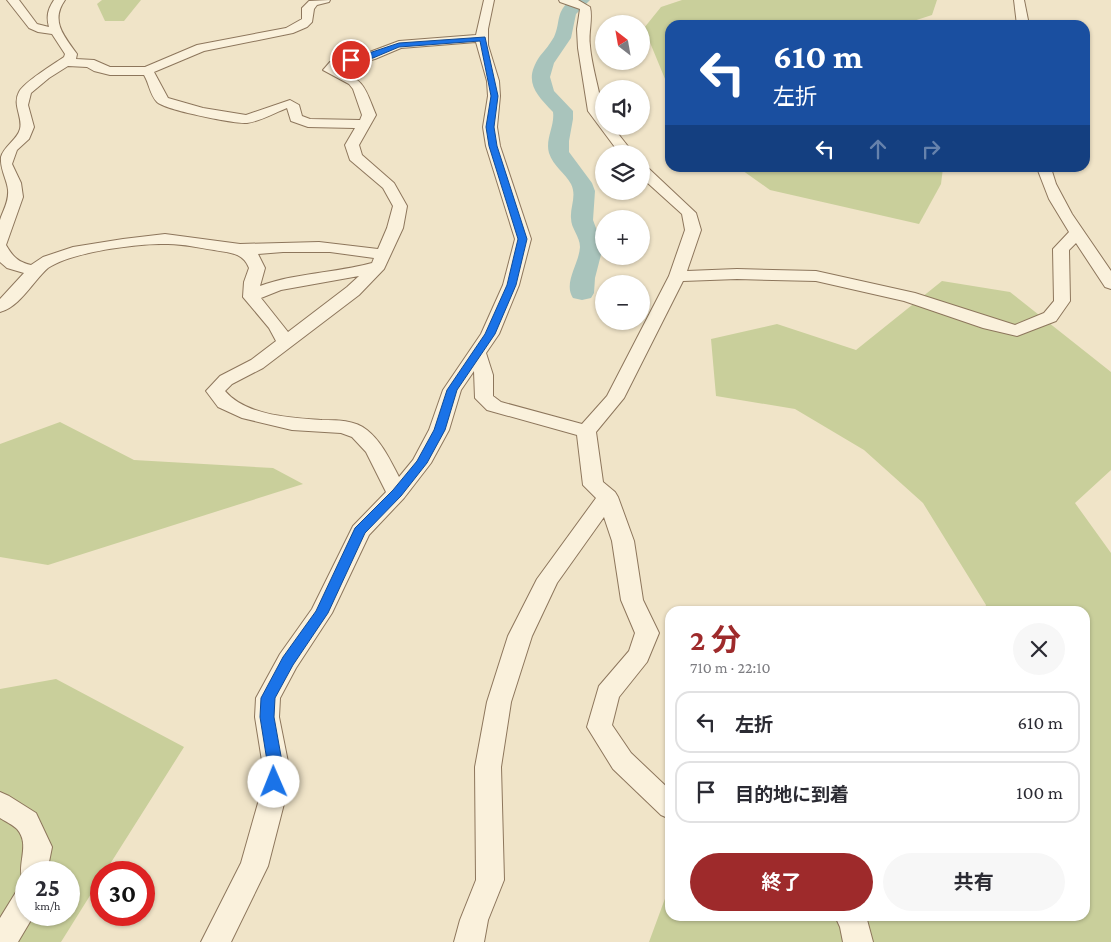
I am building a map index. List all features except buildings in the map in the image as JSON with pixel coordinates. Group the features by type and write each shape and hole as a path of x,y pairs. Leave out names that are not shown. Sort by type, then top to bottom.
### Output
{"street":[{"path":"12,0 20,6 32,25 37,28 56,31"},
{"path":"0,243 1,232 15,201 15,190 5,164 11,150 24,136 27,126 22,105 25,92 45,75 66,62 71,54 52,26 52,14 60,0"},
{"path":"66,62 90,63 98,68 110,71 147,71 201,48 289,31 303,25 308,20 308,8 313,3 325,0"},
{"path":"216,942 254,866 273,796 276,767 267,717 268,698 288,661 321,613 360,531 397,493 421,463 439,430 452,390 490,334 511,285 523,239 493,146 490,127 494,96 482,38 482,29 489,0"},
{"path":"564,0 585,7 584,48 588,60 587,72 595,111"},
{"path":"1019,0 1022,20"},
{"path":"397,493 374,449 359,434 344,427 292,424 249,414 225,403 215,391 226,380 257,364 353,291 381,260 395,228 400,206 388,186 355,156 352,145 369,115 359,88 353,82 329,70 334,65 370,56 399,45 482,38"},
{"path":"147,71 150,74 157,94 164,102 174,106 194,108 230,118 245,119 290,104 294,108 296,118 308,123 365,124"},
{"path":"613,135 620,145"},
{"path":"1045,172 1051,190 1111,284"},
{"path":"650,177 689,213 693,230 689,246 615,398 586,431 593,485 608,497 623,541 632,600 647,633 639,655 608,693 599,727 622,761 665,802"},
{"path":"676,276 757,274 816,276 909,297 989,324 1017,331 1050,317 1062,301 1061,249 1077,233"},
{"path":"0,307 7,302 34,271 49,261 68,254 128,243 166,239 240,249 299,247 360,250 381,260"},
{"path":"0,248 3,258 11,264 34,271"},
{"path":"240,249 253,258 257,268 252,282 251,298 276,326 285,341"},
{"path":"251,298 260,291 341,275 381,260"},
{"path":"477,353 484,375 484,398 494,406 586,431"},
{"path":"469,942 474,920 490,880 488,767 502,692 520,636 548,579 608,497"},
{"path":"0,804 27,822 38,847 35,861"},
{"path":"2,942 15,920"},
{"path":"853,921 858,942"}],"green space":[{"path":"102,0 141,0 124,21 105,21 97,4"},
{"path":"682,0 937,0 932,15 916,20 665,20 665,79 650,43 650,21 661,7"},
{"path":"745,172 942,172 941,184 919,224 770,190"},
{"path":"942,281 1010,292 1111,372 1111,470 1075,503 1111,553 1111,942 649,942 665,899 665,921 1090,921 1090,606 986,606 923,503 864,450 795,409 716,396 711,339 777,324 856,350"},
{"path":"60,422 134,460 273,468 303,484 48,565 0,557 0,444"},
{"path":"56,679 184,747 112,861 90,861 90,896 80,912 80,861 15,861 15,926 71,926 61,942 0,942 0,689"}],"waterway":[{"path":"582,0 567,14 562,38 545,63 541,77 545,92 559,106 564,115 558,141 559,152 564,162 581,183 584,191 585,200 582,220 590,239 591,247 583,278 582,293"}],"route":[{"path":"274,782 276,767 267,717 268,698 288,661 321,613 360,531 397,493 421,463 439,430 452,390 490,334 511,285 523,239 493,146 490,127 494,96 493,82 482,45 482,38 399,45 370,56 351,60"}]}
